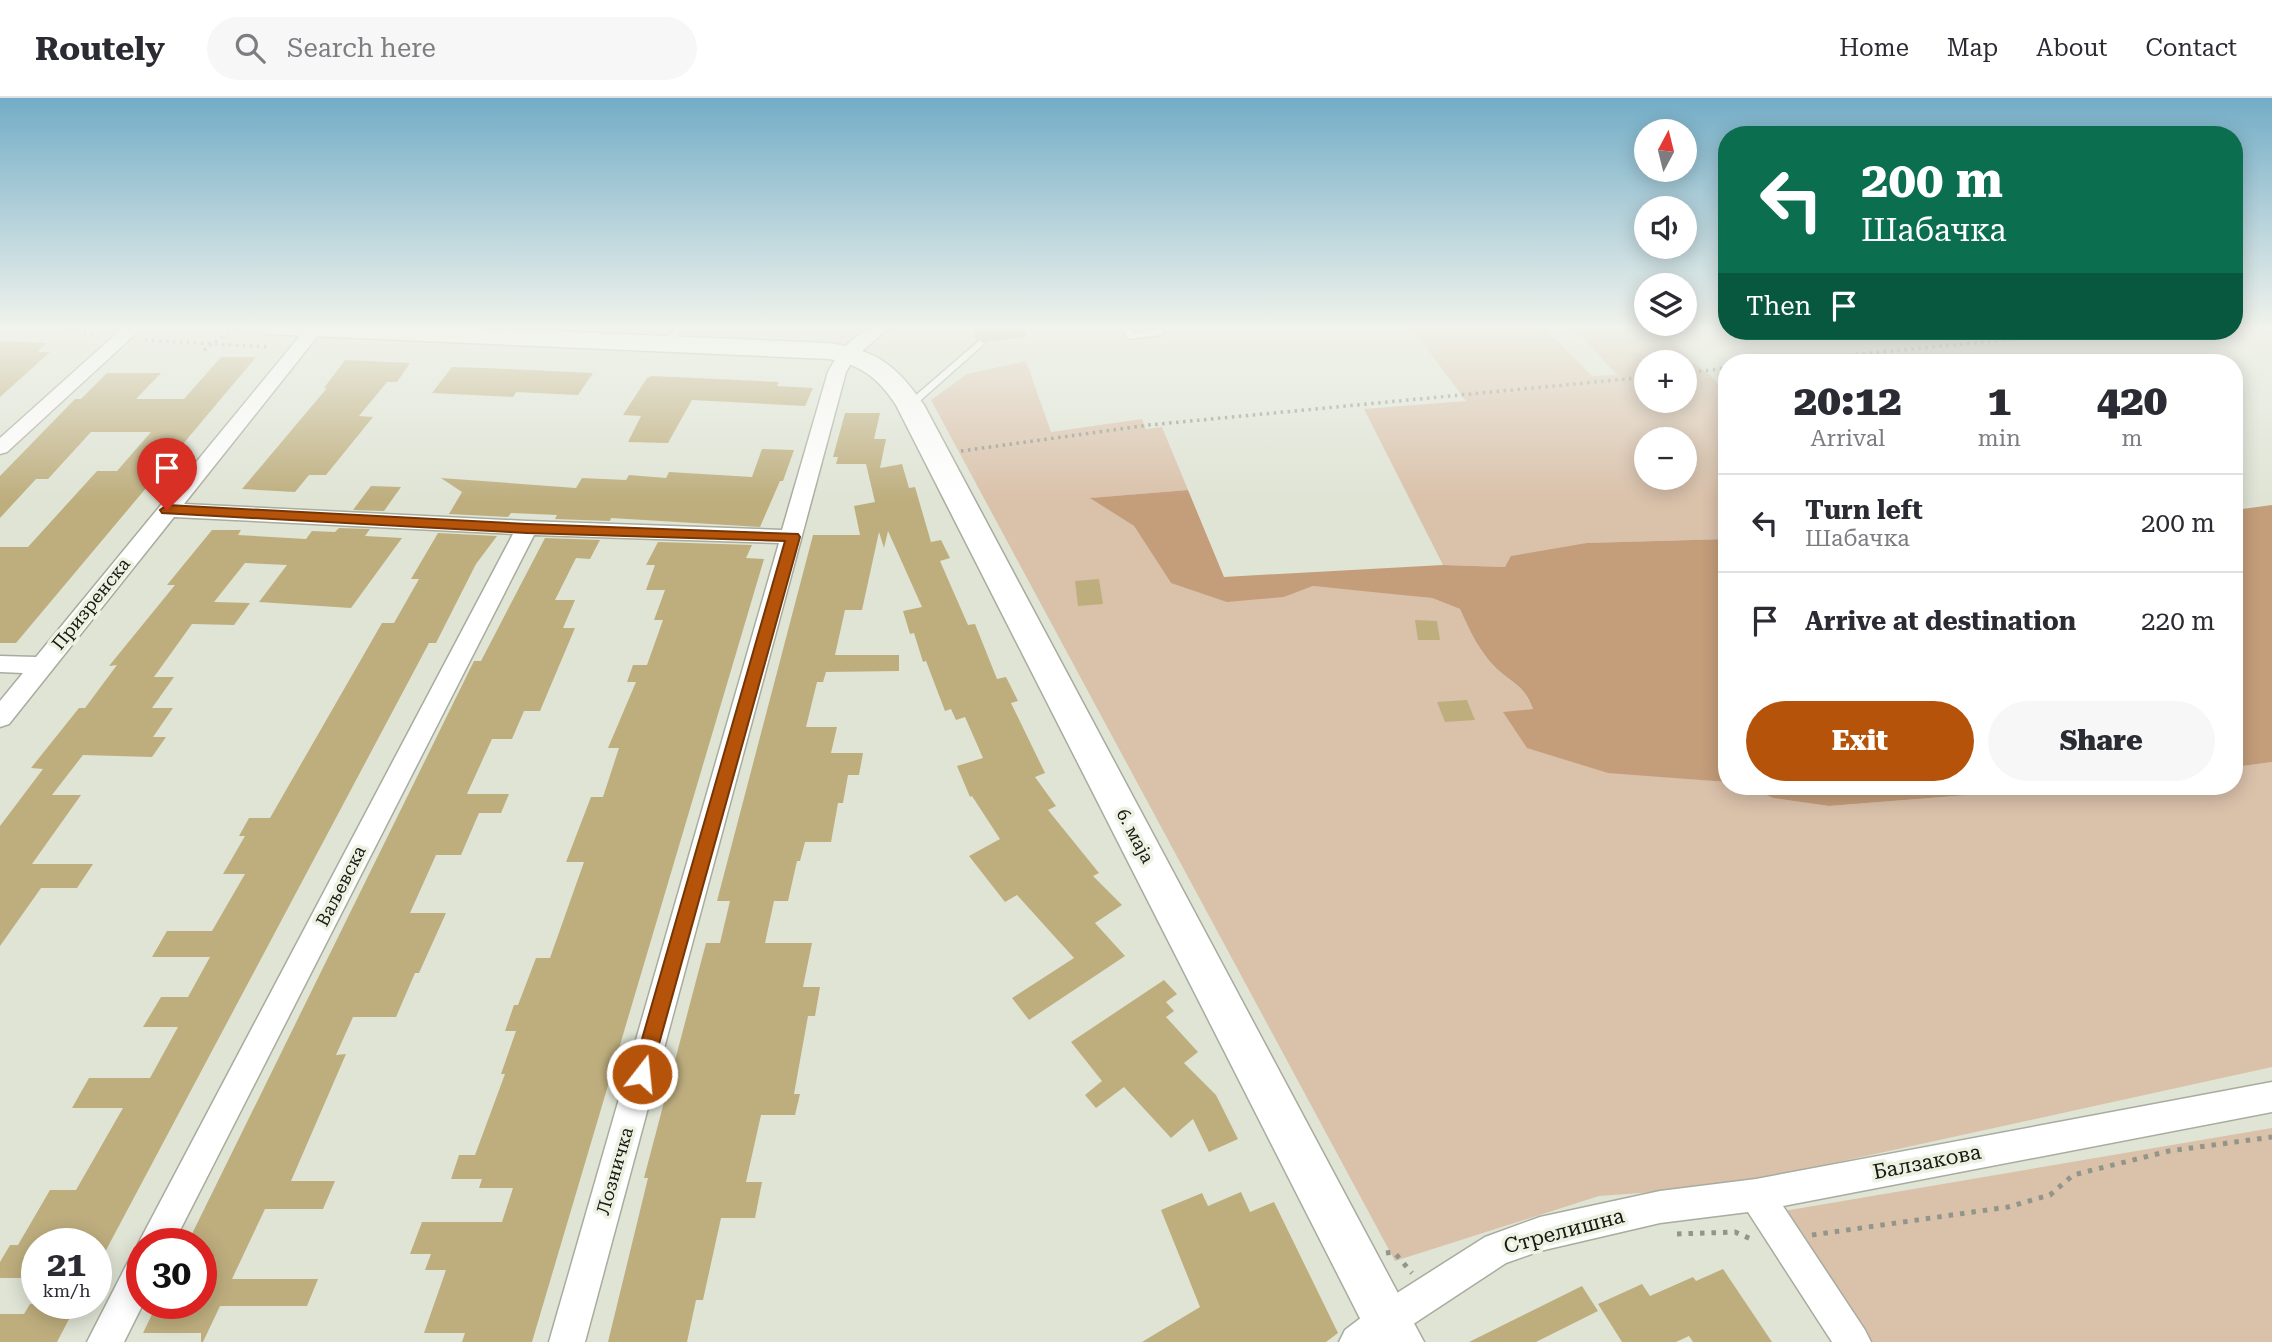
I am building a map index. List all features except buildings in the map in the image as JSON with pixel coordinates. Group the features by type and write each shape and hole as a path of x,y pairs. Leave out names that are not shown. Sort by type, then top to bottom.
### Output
{"street":[{"path":"0,448 71,384"},
{"name":"Призренска","path":"0,718 269,384"},
{"name":"Лозничка","path":"567,1342 834,384"},
{"name":"6. маја","path":"895,384 936,455 1381,1334"},
{"path":"167,510 527,528 793,537"},
{"name":"Ваљевска","path":"163,1228 527,528"},
{"path":"0,664 42,666"},
{"name":"Балзакова","path":"1756,1195 2272,1097"},
{"path":"1756,1195 1853,1342"},
{"name":"Стрелишна","path":"1381,1334 1497,1249 1540,1234 1660,1206 1756,1195"},
{"path":"105,1342 126,1301"}],"lane":[{"path":"909,405 933,384"}],"path":[{"path":"936,455 1149,425 1574,384"},
{"path":"1667,1234 1735,1232 1758,1241 2008,1207 2050,1195 2073,1175 2169,1151 2272,1137"}],"shaded area":[{"path":"953,384 1034,384 1051,432 1142,419 1146,429 1162,427 1188,490 1091,498 1134,526 1171,583 1284,597 1313,586 1381,592 1432,598 1460,609 1485,656 1522,690 1533,709 1504,713 1608,772 1718,781 1718,795 1766,795 1829,806 1967,795 2243,795 2243,766 2272,762 2272,1067 1725,1187 1599,1196 1395,1261 931,400"},
{"path":"1453,384 1634,384 1634,413 1697,413 1697,384 1718,384 1718,539 1587,543 1505,567 1443,565 1364,409 1466,401"},
{"path":"1188,490 1224,577 1443,565 1505,567 1511,556 1587,543 1718,539 1718,781 1608,773 1527,748 1503,712 1533,709 1530,701 1522,690 1485,656 1460,609 1432,598 1313,586 1284,597 1227,602 1171,583 1134,526 1090,498"},
{"path":"2272,505 2272,762 2243,766 2243,509"},
{"path":"1766,795 1967,795 1829,806"},
{"path":"2272,1128 2272,1342 1869,1342 1778,1212"}],"route":[{"path":"167,510 527,528 793,537 642,1074"}]}
